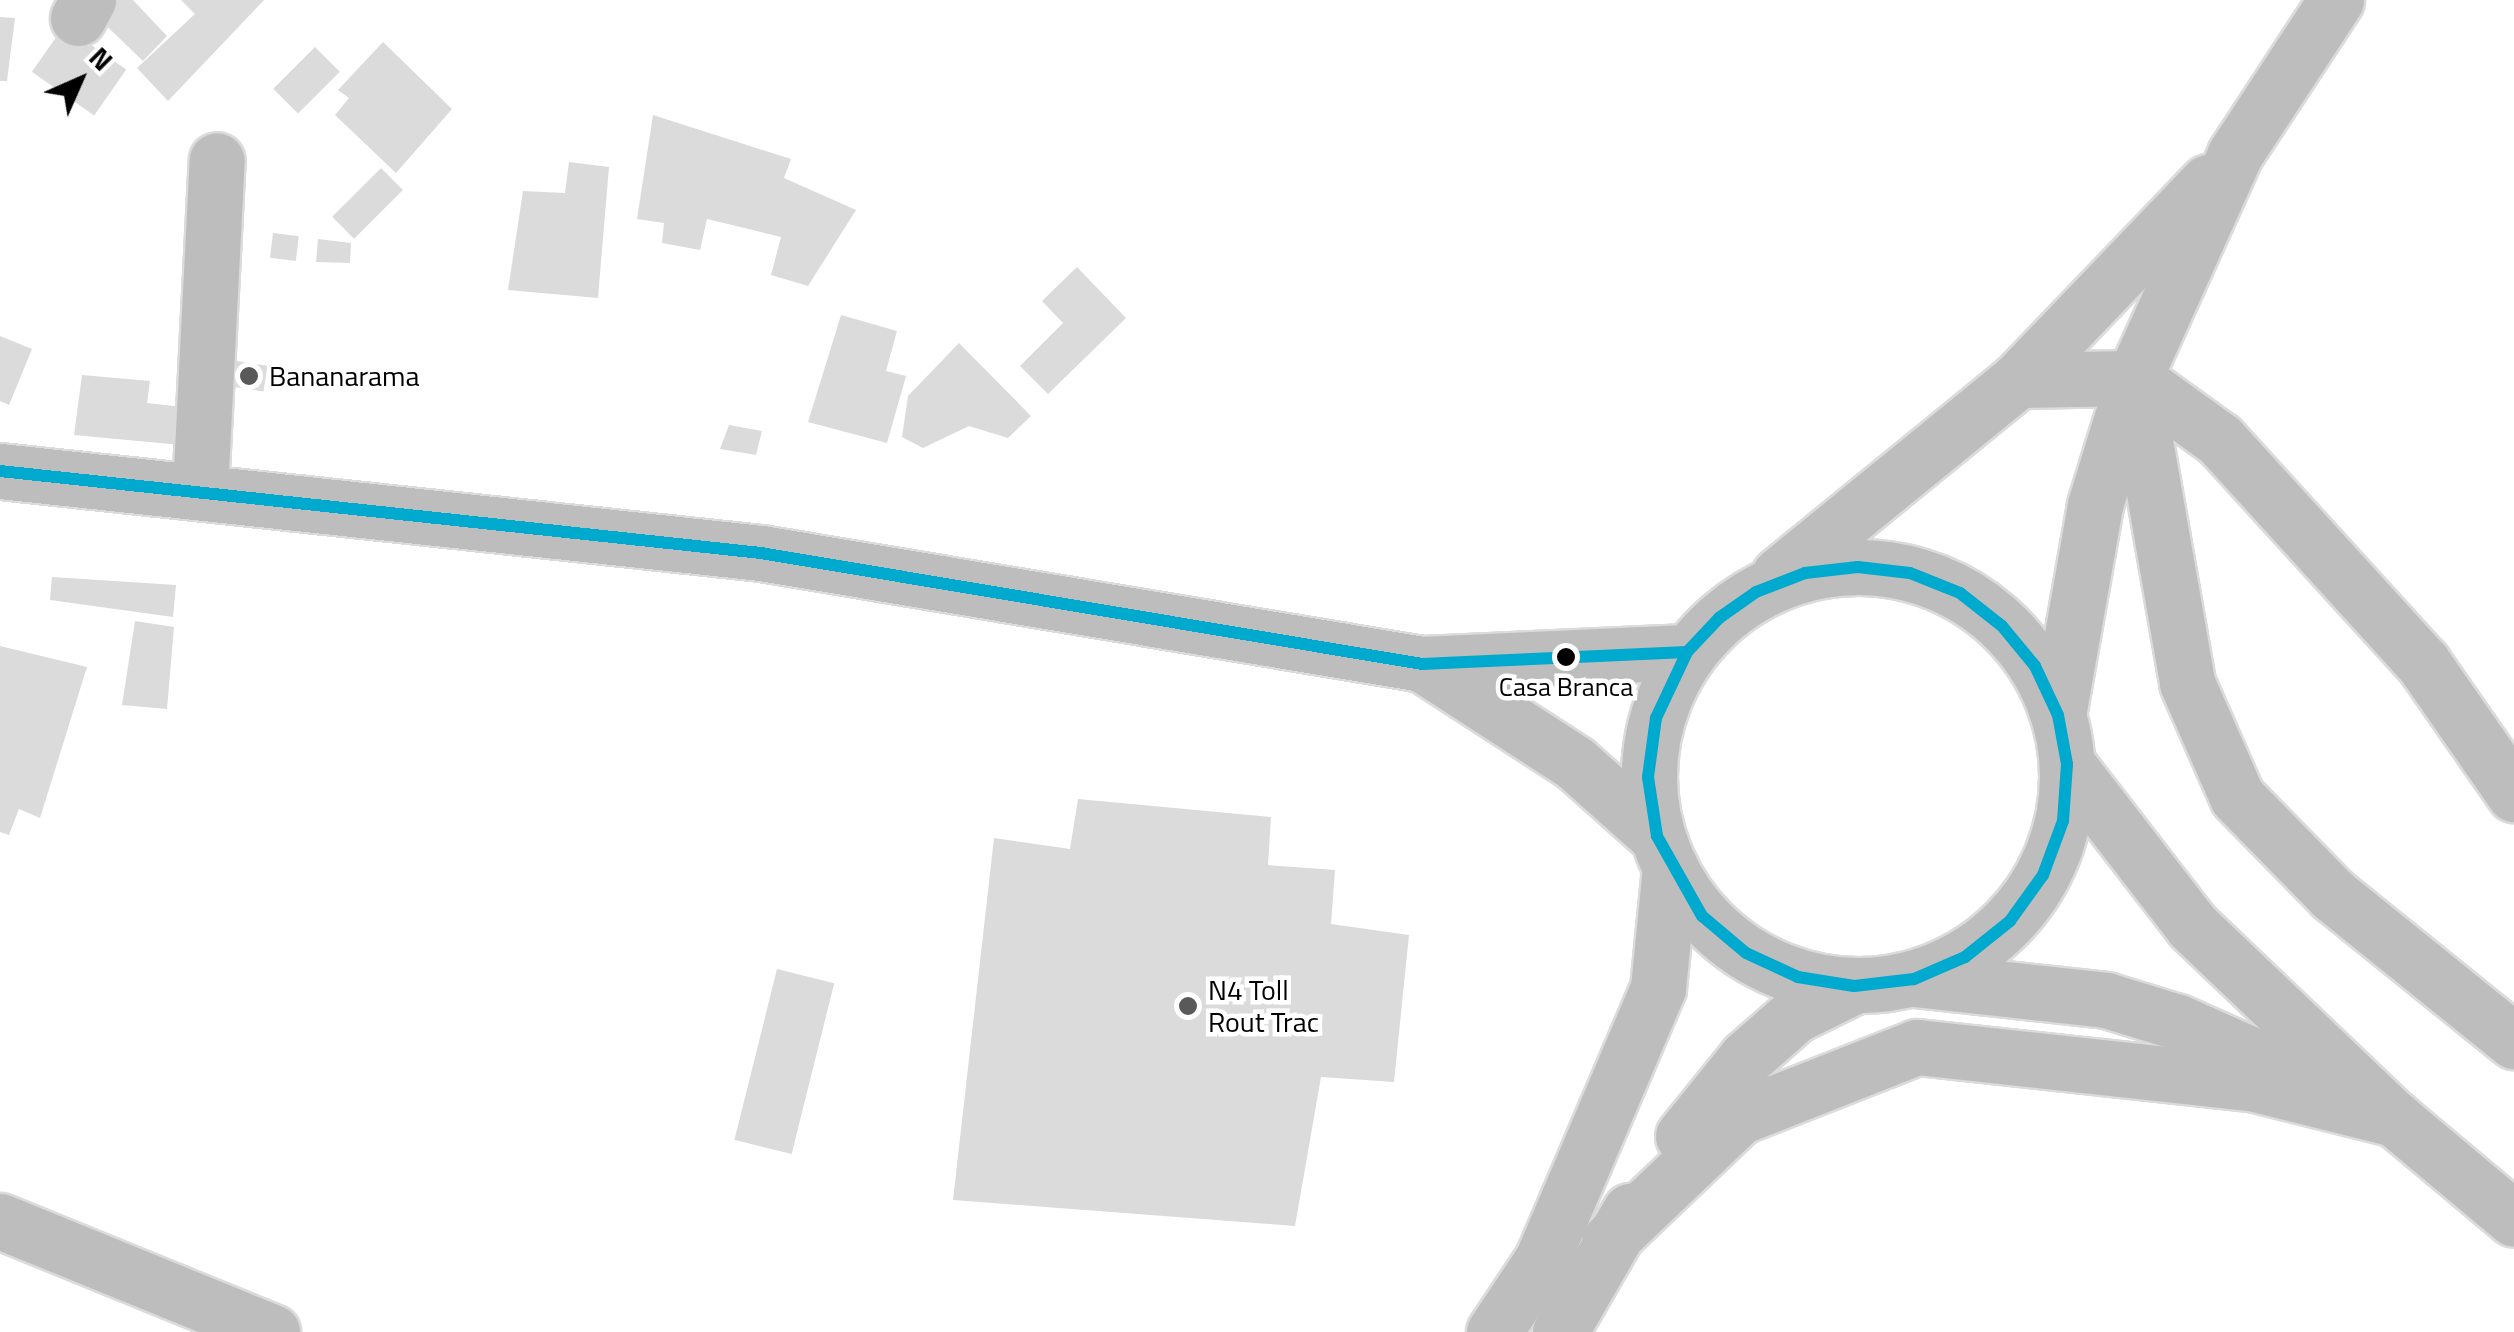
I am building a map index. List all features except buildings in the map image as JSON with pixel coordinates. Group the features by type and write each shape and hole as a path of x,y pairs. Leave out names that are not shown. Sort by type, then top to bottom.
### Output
{"main road":[{"path":"1914,979 1966,957 2010,922 2043,875 2063,820 2062,739 2095,505 2134,378 2234,154 2336,0"},
{"path":"1494,1332 1542,1260 1658,988 1663,852 1648,777 1656,718 1688,652 1718,618 1756,592 2018,380 2234,154"},
{"path":"200,490 218,160"},
{"path":"2134,378 2187,683 2237,797 2333,895 2514,1041"},
{"path":"2018,380 2134,378 2220,440 2423,664 2514,794"},
{"path":"0,472 200,490 760,553 1422,664 1688,652"},
{"path":"1756,592 1805,573 1858,567 1927,580 1960,594 2002,626 2036,666 2062,739 2192,926 2395,1119 2514,1219"},
{"path":"1422,664 1575,763 1663,852 1702,916 1746,953 1798,977 1854,986 1914,979 2106,1000 2178,1022 2395,1119"},
{"path":"1560,1332 1609,1241 1746,1058 1795,1015 1854,986"},
{"path":"1609,1241 1739,1118 1917,1048 2255,1084 2395,1119"},
{"path":"0,1221 272,1332"}],"transit line":[{"path":"0,471 761,553 1422,664 1687,652 1719,618 1756,592 1805,573 1858,567 1910,573 1960,593 2002,626 2035,666 2058,715 2067,764 2063,821 2043,875 2010,921 1965,957 1914,979 1854,986 1798,977 1746,953 1702,916 1657,836 1648,777 1656,718 1687,652"}],"place":[{"name":"Bananarama","path":"249,376"},
{"name":"Casa Branca","path":"1566,657"},
{"name":"N4 Toll Rout Trac","path":"1188,1006"}]}
